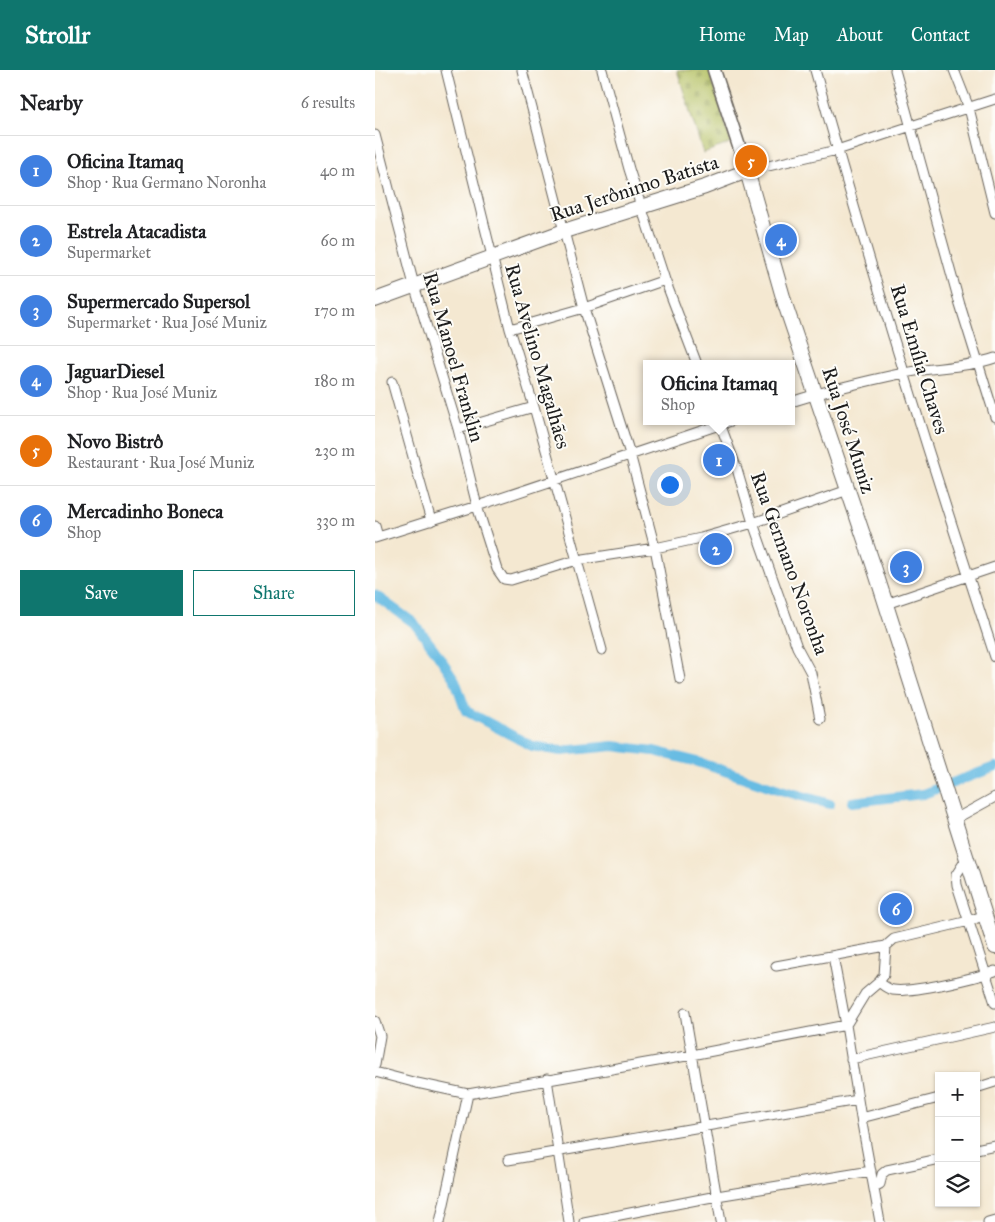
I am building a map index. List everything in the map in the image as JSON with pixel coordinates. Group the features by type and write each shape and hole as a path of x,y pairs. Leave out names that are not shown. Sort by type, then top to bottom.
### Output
{"main road":[{"name":"Rua José Muniz","path":"714,70 747,171 785,304 817,394 886,604 995,947"},
{"name":"Rua Jerônimo Batista","path":"375,300 564,231 747,171"}],"street":[{"name":"Rua Avelino Magalhães","path":"446,70 510,329 534,406 602,650"},
{"path":"522,70 584,308 630,454 655,548 680,679"},
{"path":"602,70 629,169 665,280 695,360"},
{"name":"Rua Emília Chaves","path":"815,70 837,150 905,373 995,657"},
{"path":"895,70 960,305 995,417"},
{"path":"954,70 969,108 995,213"},
{"name":"Rua Jerônimo Batista","path":"747,171 837,150 995,99"},
{"name":"Rua Manoel Franklin","path":"375,135 414,285 458,429 477,506 497,569 504,579 511,580 577,560"},
{"path":"510,329 584,308 665,280"},
{"path":"795,401 905,373 979,364 995,358"},
{"path":"392,382 431,520"},
{"path":"458,429 534,406"},
{"path":"375,526 377,537 555,481 714,425"},
{"name":"Rua Germano Noronha","path":"721,425 797,647 811,673 820,719"},
{"path":"577,560 655,548 701,538 753,523 848,490"},
{"path":"886,604 995,567"},
{"path":"955,819 995,798"},
{"path":"967,858 958,871 956,879 969,921 990,973 995,1003"},
{"path":"777,966 886,946 897,938 969,921 985,915"},
{"path":"375,1072 468,1094 846,1025 865,994 885,975 886,946"},
{"path":"833,956 880,1222"},
{"path":"879,982 886,988 904,990 990,973"},
{"path":"685,1013 721,1222"},
{"path":"375,1021 380,1036 375,1065"},
{"path":"851,1059 995,1027"},
{"path":"547,1079 569,1222"},
{"path":"980,1087 995,1082"},
{"path":"440,1222 468,1094"},
{"path":"861,1118 935,1099"},
{"path":"508,1160 858,1100"},
{"path":"980,1149 995,1145"},
{"path":"874,1187 880,1184 882,1174 887,1170 935,1160"},
{"path":"584,1222 717,1196 871,1171"},
{"path":"988,1222 995,1220"}],"green space":[{"path":"677,70 709,70 731,143 703,153"}],"waterway":[{"path":"375,595 414,623 455,680 466,711 532,746 561,751 613,746 654,751 698,762 781,790 830,804"},
{"path":"852,802 923,794 995,767"}],"place":[{"name":"Novo Bistrô","path":"751,161"},
{"name":"JaguarDiesel","path":"781,240"},
{"name":"Oficina Itamaq","path":"719,460"},
{"name":"Estrela Atacadista","path":"716,549"},
{"name":"Supermercado Supersol","path":"906,567"},
{"name":"Mercadinho Boneca","path":"896,909"}]}
